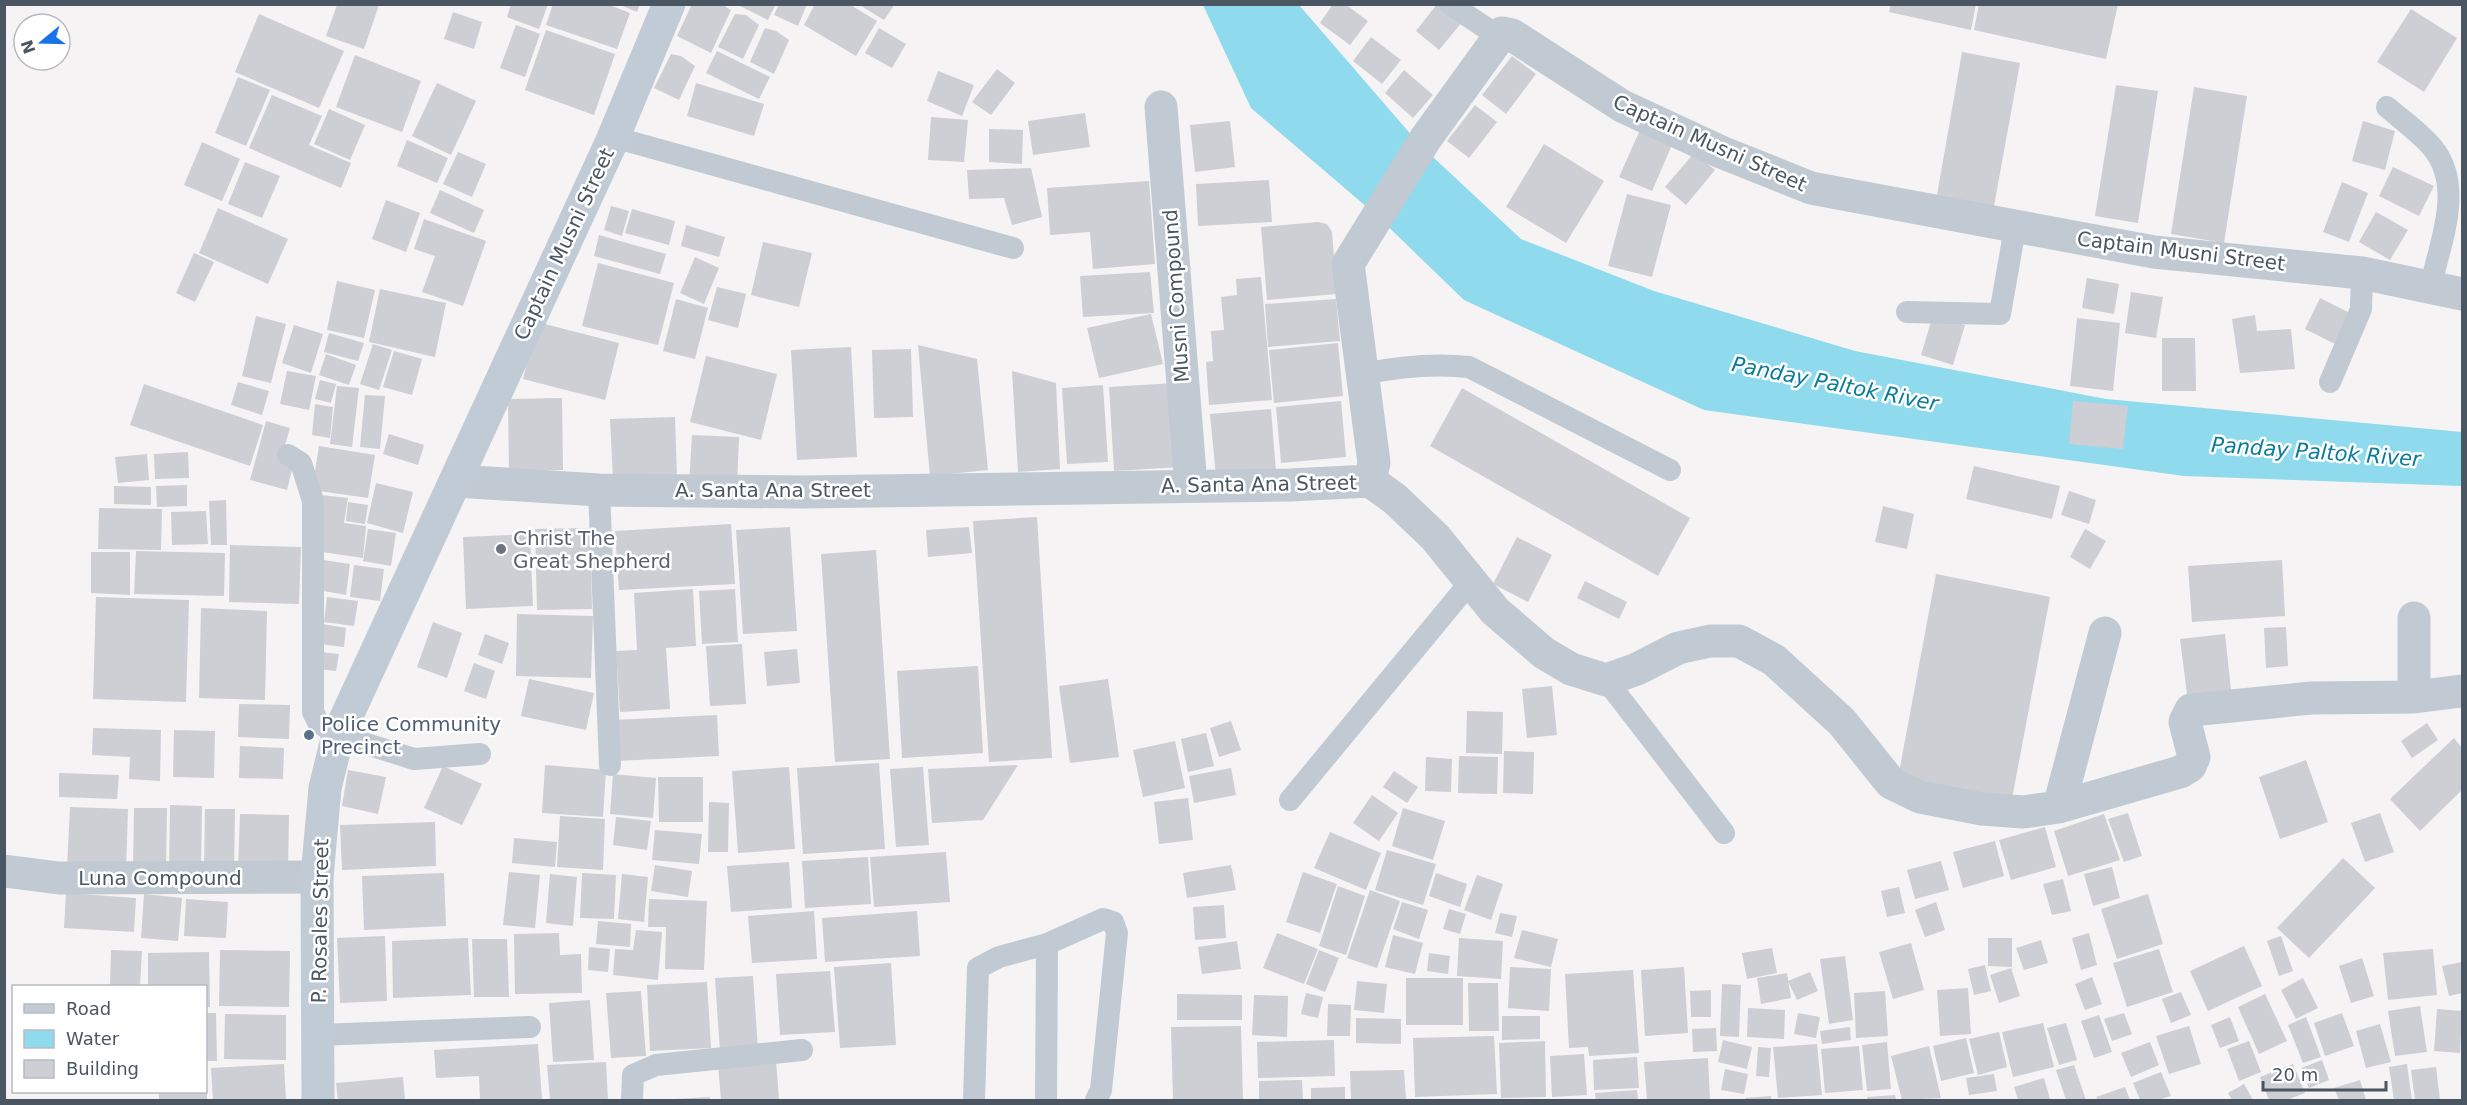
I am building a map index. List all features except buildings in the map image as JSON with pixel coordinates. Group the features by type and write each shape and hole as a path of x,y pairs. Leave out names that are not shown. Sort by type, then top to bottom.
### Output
{"street":[{"name":"Captain Musni Street","path":"456,481 613,137 669,4"},
{"name":"Captain Musni Street","path":"1498,36 1502,33 1512,35 1622,106 1721,152 1811,188 2015,228 2154,252 2362,273 2431,285 2463,294"},
{"path":"1370,482 1374,463 1347,270 1350,258 1426,138 1498,36"},
{"name":"Musni Compound","path":"1161,107 1191,486"},
{"name":"A. Santa Ana Street","path":"456,481 599,490 802,492 1370,482 1395,500 1435,537 1495,611 1545,653 1571,669 1606,680"},
{"name":"P. Rosales Street","path":"318,1101 316,877 325,788 338,735 456,481"},
{"path":"2414,618 2414,697"},
{"path":"2059,807 2104,633"},
{"path":"1606,680 1637,669 1678,648 1710,641 1739,641 1773,660 1842,722 1891,783 1920,797 1982,809 2023,812 2059,807 2190,766 2194,757 2186,722 2191,710 2312,698 2414,697 2463,691"},
{"name":"Luna Compound","path":"6,871 59,878 316,877"}],"lane":[{"path":"1450,4 1498,36"},
{"path":"2387,107 2432,147 2446,174 2450,198 2431,285"},
{"path":"613,137 1013,248"},
{"path":"1907,312 2000,314 2015,228"},
{"path":"2330,381 2361,309 2362,273"},
{"path":"1362,374 1387,369 1449,365 1469,367 1670,470"},
{"path":"288,455 301,463 313,501 314,712 318,722 338,735 414,759 480,754"},
{"path":"599,490 610,765"},
{"path":"1290,800 1472,580"},
{"path":"1606,680 1724,833"},
{"path":"974,1101 978,968 999,957 1047,944 1103,919 1113,922 1117,933 1101,1090 1096,1101"},
{"path":"1046,1101 1047,944"},
{"path":"319,1035 530,1027"},
{"path":"632,1101 633,1075 656,1065 802,1050"}],"water":[{"name":"Panday Paltok River","path":"1203,5 1299,5 1420,145 1521,239 1654,291 1855,351 2106,399 2462,432 2462,486 2184,476 1704,410 1464,300 1375,214 1251,108"}],"place":[{"name":"Christ The Great Shepherd","path":"501,549"},
{"name":"Police Community Precinct","path":"309,735"}]}
